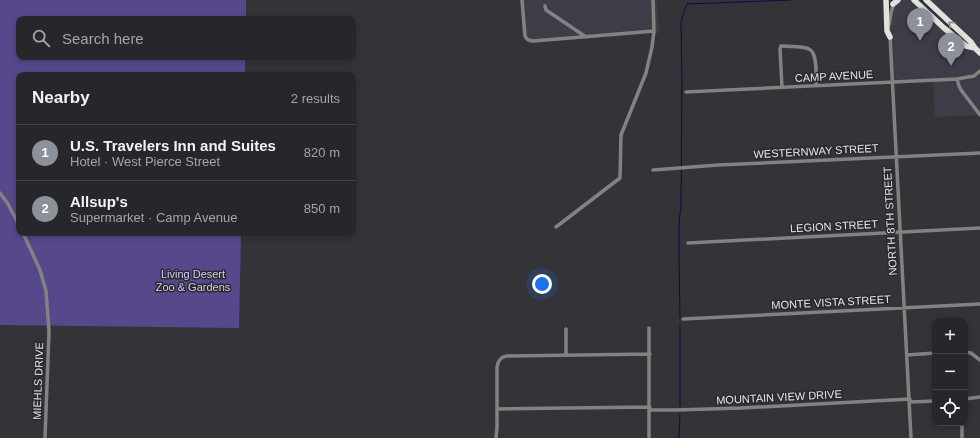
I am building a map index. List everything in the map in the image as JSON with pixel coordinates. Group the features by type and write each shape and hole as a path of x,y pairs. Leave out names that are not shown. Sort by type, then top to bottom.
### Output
{"highway":[{"path":"886,0 887,31 890,37"},
{"path":"914,0 966,46 975,48"},
{"path":"926,0 971,42 980,53"}],"street":[{"path":"522,0 526,36 528,40 533,41 654,31"},
{"path":"556,227 620,178 621,135 646,73 652,47 654,31 653,0"},
{"name":"NORTH 8TH STREET","path":"895,1 890,20 890,37 911,438"},
{"path":"545,6 546,10 586,37"},
{"path":"782,87 781,46 804,48 812,52 814,57 816,85"},
{"name":"CAMP AVENUE","path":"686,92 957,79 974,76 980,71"},
{"path":"957,79 961,90 980,115"},
{"name":"WESTERNWAY STREET","path":"653,170 896,156 980,153"},
{"path":"0,193 16,219"},
{"name":"LEGION STREET","path":"688,243 980,228"},
{"name":"MIEHLS DRIVE","path":"24,236 40,270 46,291 48,352 45,438"},
{"name":"MONTE VISTA STREET","path":"683,319 980,304"},
{"path":"649,328 649,438"},
{"path":"566,329 566,355"},
{"path":"968,352 980,360"},
{"path":"907,355 932,353"},
{"path":"496,438 497,367 498,361 502,358 507,356 650,354"},
{"path":"968,399 980,397"},
{"name":"MOUNTAIN VIEW DRIVE","path":"497,409 681,410 932,401"},
{"path":"962,426 962,438"}],"shaded area":[{"path":"520,0 657,0 659,33 528,43 523,36"},
{"path":"898,0 913,0 944,28 974,48 926,0 980,0 980,115 935,117 933,80 892,82 889,25 893,4"}],"green space":[{"name":"Living Desert Zoo & Gardens","path":"0,0 246,0 246,16 16,16 16,60 245,60 245,72 16,72 16,236 241,236 239,328 0,325"}],"waterway":[{"path":"680,318 679,225 681,203 681,21 687,4 791,0"},
{"path":"680,325 680,406"},
{"path":"679,438 680,414"}],"place":[{"name":"U.S. Travelers Inn and Suites","path":"920,41"},
{"name":"Allsup's","path":"951,66"}]}
